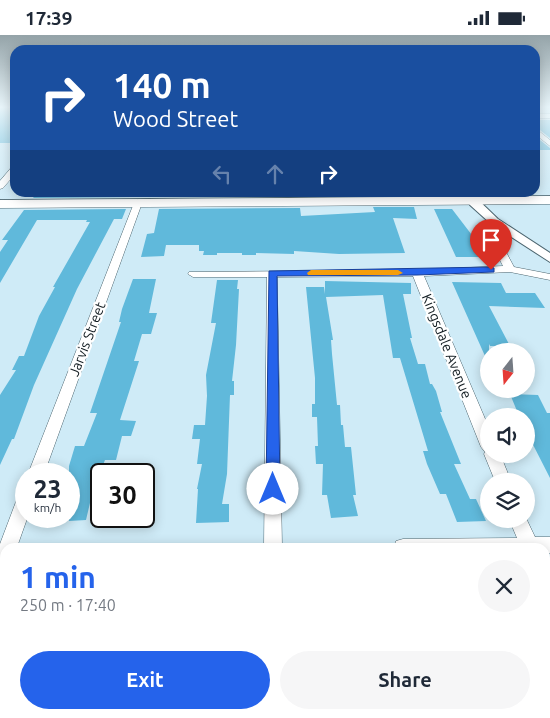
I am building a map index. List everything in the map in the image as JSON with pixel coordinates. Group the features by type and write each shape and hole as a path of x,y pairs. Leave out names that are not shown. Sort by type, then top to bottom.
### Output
{"main road":[{"path":"0,204 469,197 550,200"}],"street":[{"path":"0,186 10,175"},
{"path":"469,197 494,221 550,257"},
{"name":"Jarvis Street","path":"40,463 138,203"},
{"path":"494,221 491,233 510,269"},
{"path":"193,274 417,273 510,269 550,277"},
{"path":"272,273 273,543"},
{"name":"Kingsdale Avenue","path":"417,273 480,425"},
{"path":"9,543 15,528"},
{"path":"522,528 529,543"}],"building":[{"path":"0,139 10,139 10,143 0,143"},
{"path":"540,140 550,148 550,150 540,150"},
{"path":"34,197 132,197 33,198"},
{"path":"373,207 414,207 417,219 393,218 405,253 339,254 294,251 294,254 256,253 256,255 242,255 242,253 217,253 217,255 203,255 204,251 199,251 199,245 166,245 164,256 141,257 147,234 154,233 159,209 300,208 301,216 375,212"},
{"path":"126,209 122,219 114,219 77,289 34,385 14,439 12,439 0,465 0,395 16,370 12,370 19,356 24,356 39,316 55,287 53,287 90,222 86,222 87,220 37,220 0,283 0,252 8,240 2,240 24,210"},
{"path":"434,209 452,209 478,243 475,243 483,257 456,257"},
{"path":"133,279 156,279 149,313 157,313 151,334 142,334 134,361 139,361 120,420 136,421 131,436 122,436 116,460 105,460 104,463 90,463 90,503 86,520 80,520 80,463 70,463 75,446 84,446 97,413 90,413 121,322 119,322"},
{"path":"217,280 238,280 237,289 239,289 232,381 234,381 234,395 230,395 227,474 222,504 229,504 229,522 196,523 197,489 202,464 197,464 200,439 192,439 194,425 205,425 206,375 216,323 211,323"},
{"path":"325,281 411,283 411,294 403,294 412,338 410,338 418,364 425,364 430,384 432,384 436,391 442,412 440,412 461,464 454,464 470,499 476,499 480,508 480,521 457,522 446,494 440,494 427,464 423,451 428,451 400,358 393,358 383,295 326,297 333,340 331,340 337,405 340,405 345,447 351,447 356,495 353,495 358,516 331,518 327,495 322,495 323,464 316,464 315,446 318,446 317,417 312,417 312,404 315,404 315,378 306,287 324,287 325,294"},
{"path":"452,282 501,283 506,293 535,293 545,308 489,306 508,343 480,343 480,345"},
{"path":"535,395 538,395 547,413 550,413 550,478 535,449 535,408 516,408 512,398 535,398"}],"slow traffic":[{"path":"311,273 398,273"}],"route":[{"path":"273,489 272,273 417,273 491,270"}]}
